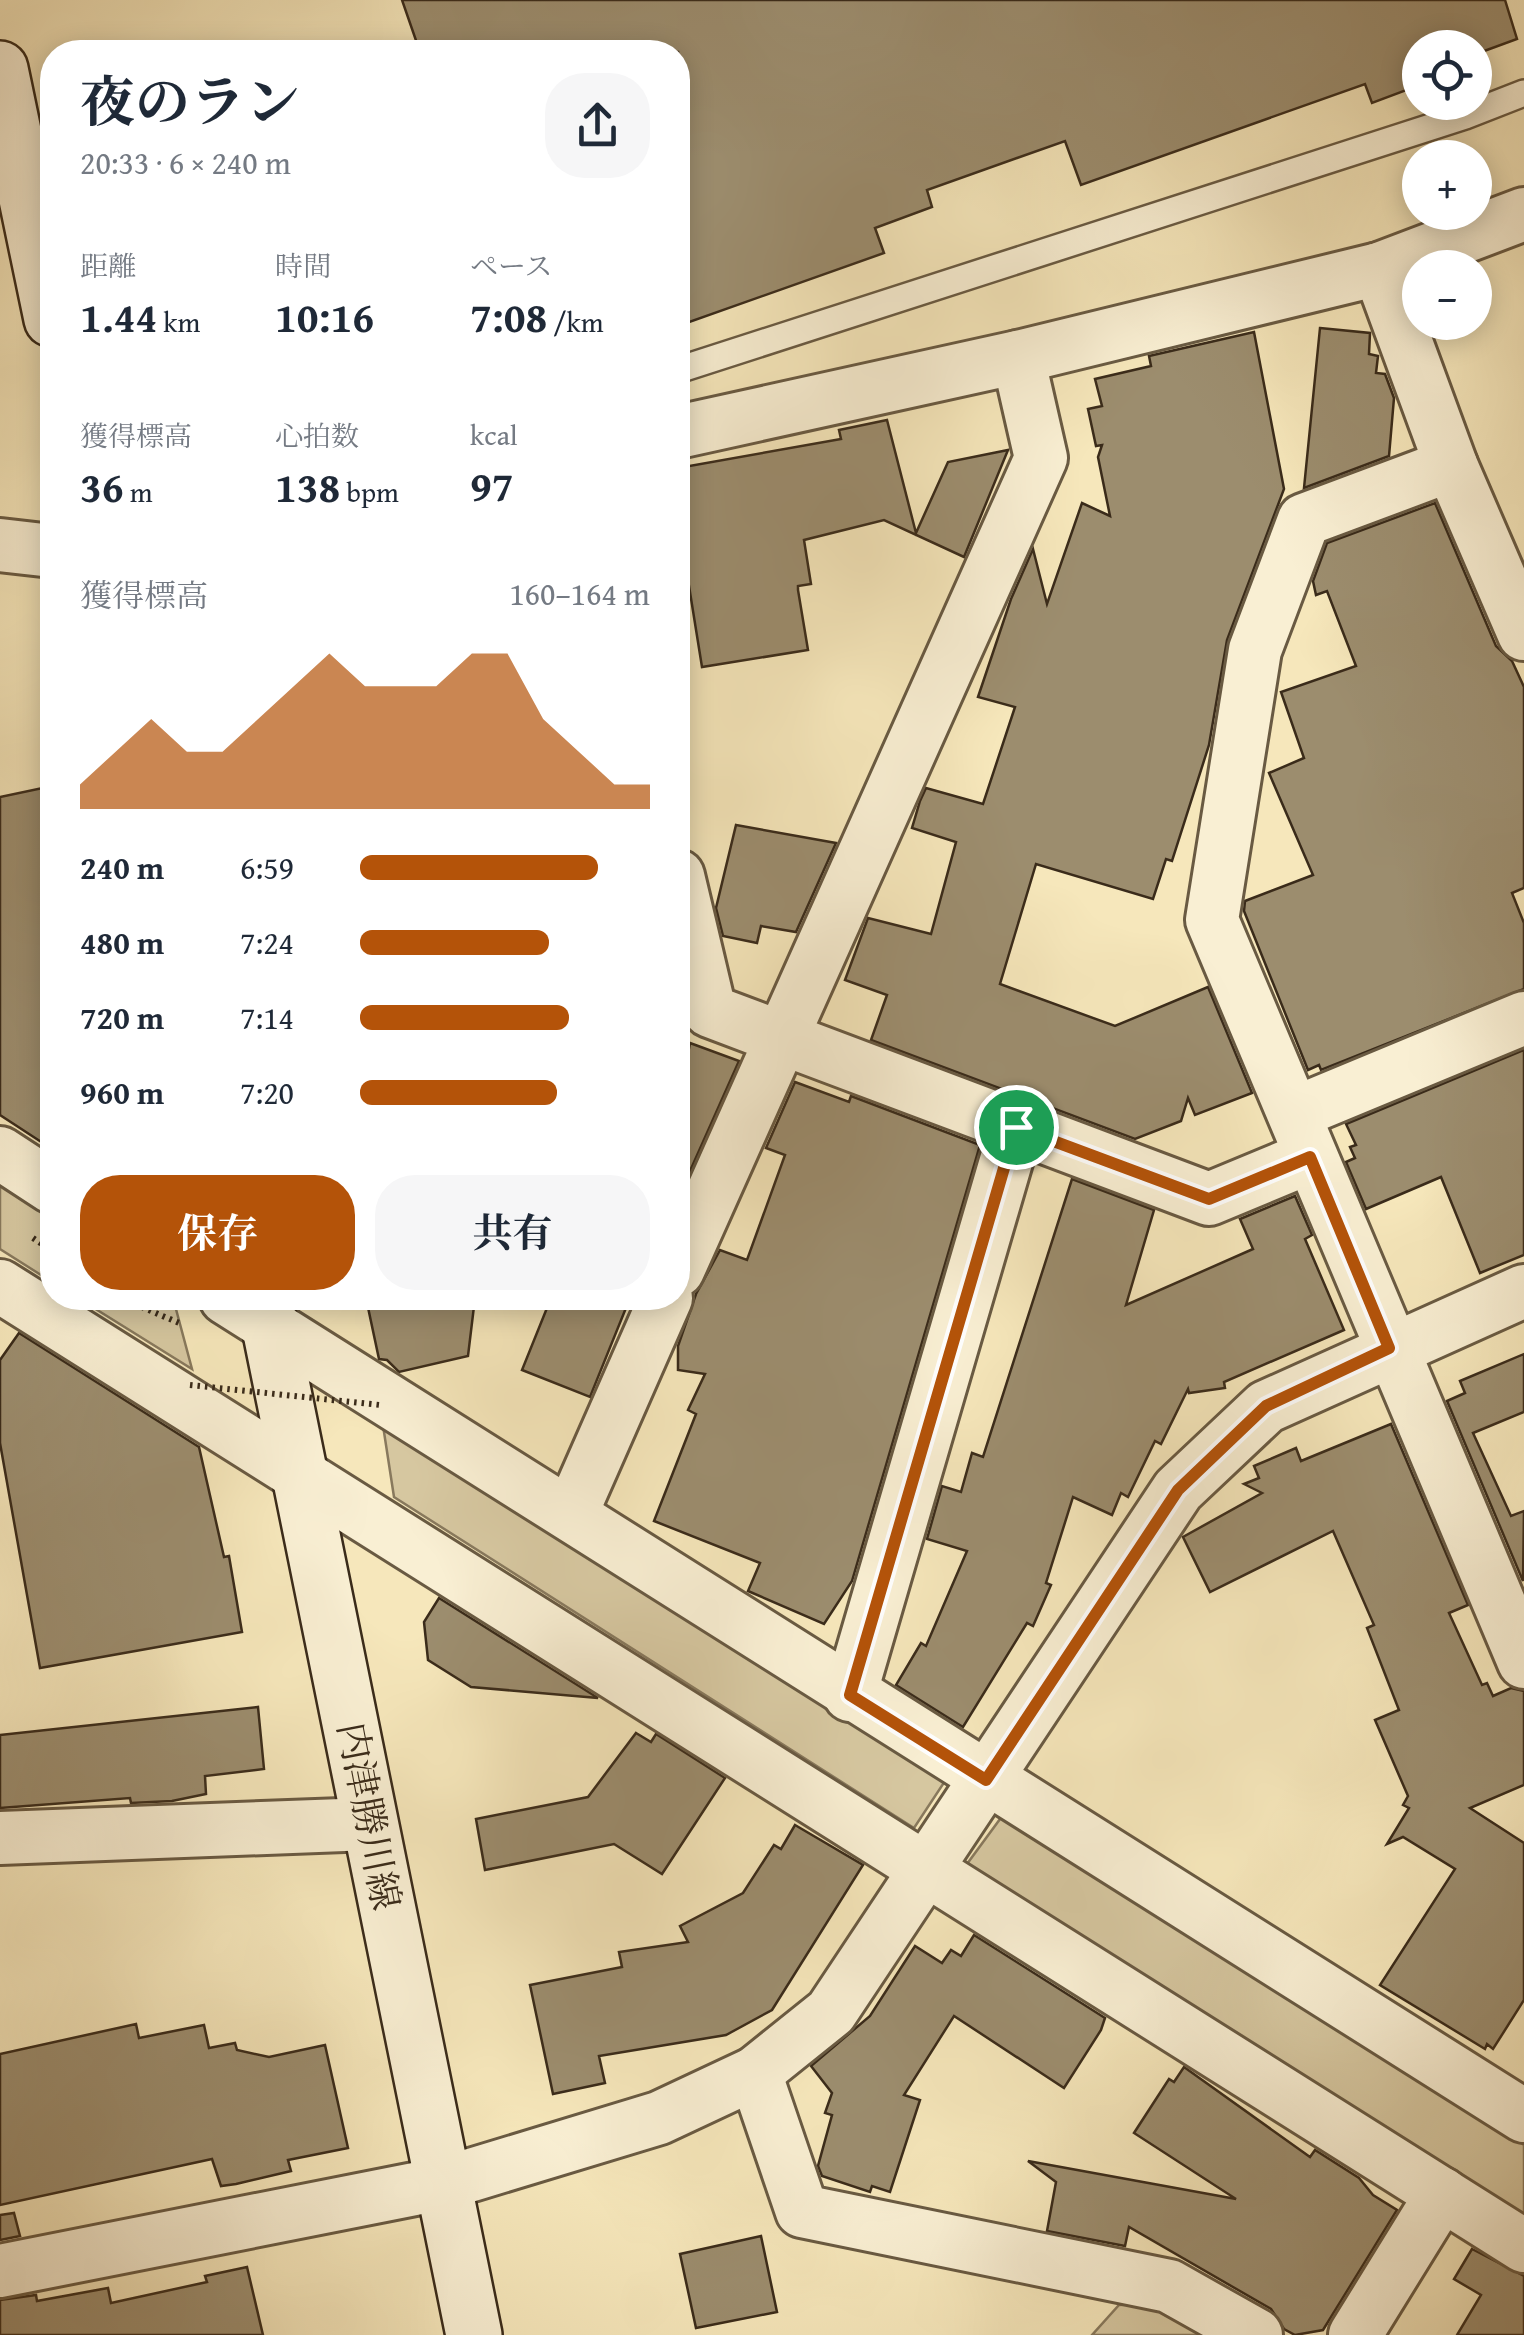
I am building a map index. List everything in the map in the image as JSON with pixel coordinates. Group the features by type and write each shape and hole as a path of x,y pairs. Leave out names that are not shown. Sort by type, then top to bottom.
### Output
{"main road":[{"path":"0,68 40,260"},
{"name":"内津勝川線","path":"236,1311 303,1478 474,2335"}],"street":[{"path":"690,429 1018,358 1380,269 1524,214"},
{"path":"1380,269 1451,465 1524,634"},
{"path":"690,1243 1040,458 1018,358"},
{"path":"1451,465 1304,520 1255,650 1212,920 1524,1662"},
{"path":"0,546 40,551"},
{"path":"690,927 710,1011 1209,1199 1302,1135 1524,1018"},
{"path":"850,1695 1016,1127"},
{"path":"0,1153 40,1179"},
{"path":"0,1286 1524,2246"},
{"path":"0,2270 445,2183 659,2118 755,2073 831,2012 1178,1490 1266,1406 1389,1348 1524,1292"},
{"path":"571,1514 661,1310"},
{"path":"236,1311 571,1514 850,1695 972,1800 1517,2096"},
{"path":"0,1838 370,1824"},
{"path":"755,2073 802,2210 1169,2286 1256,2335"},
{"path":"1355,2335 1442,2194"}],"lane":[{"path":"690,366 1466,116 1524,92"}],"path":[{"path":"190,1385 380,1405"}],"shaded area":[{"path":"0,1180 40,1206 40,1274 0,1249"},
{"path":"97,1310 176,1310 192,1369"},
{"path":"382,1419 947,1778 914,1828 394,1497"},
{"path":"1003,1815 1524,2145 1524,2216 967,1864"},
{"path":"1144,2304 1203,2335 1092,2335 1119,2305"}],"building":[{"path":"402,0 1505,0 1517,39 1492,48 1492,30 1402,30 1402,92 1372,103 1365,84 1081,185 1065,141 927,190 932,207 875,228 884,253 690,322 690,40 416,40"},
{"path":"1320,328 1370,333 1369,354 1378,356 1376,373 1385,374 1394,398 1389,456 1304,488"},
{"path":"1254,332 1284,489 1227,640 1209,745 1172,861 1166,859 1153,899 1036,864 1000,984 1115,1026 1208,987 1252,1093 1195,1115 1188,1098 1181,1121 1135,1139 871,1040 887,995 845,980 868,918 931,934 956,842 912,828 920,801 926,788 983,804 1015,707 978,697 1011,599 1033,549 1047,604 1082,503 1110,516 1098,457 1102,445 1096,446 1088,409 1102,406 1095,379 1151,366 1149,356"},
{"path":"887,420 916,533 948,462 1008,450 964,557 884,520 804,540 811,584 798,586 798,590 808,650 702,667 690,592 690,466 841,439 839,430"},
{"path":"1435,503 1496,646 1512,661 1524,687 1524,888 1512,893 1524,923 1524,989 1321,1070 1319,1065 1308,1070 1244,911 1245,901 1313,875 1269,773 1304,758 1281,692 1356,666 1327,591 1316,595 1313,581 1327,543"},
{"path":"40,789 40,1141 0,1115 0,797"},
{"path":"736,825 836,843 796,932 761,926 757,943 723,936 716,908"},
{"path":"690,1043 739,1061 690,1171"},
{"path":"1524,1050 1524,1255 1480,1273 1441,1177 1366,1209 1346,1162 1355,1158 1350,1147 1356,1145 1346,1124"},
{"path":"795,1082 849,1102 851,1096 980,1145 852,1581 824,1624 748,1591 760,1563 654,1521 696,1414 688,1410 705,1374 678,1370 678,1346 696,1294 720,1250 747,1260 785,1155 766,1148"},
{"path":"1072,1179 1154,1210 1126,1305 1253,1249 1240,1219 1295,1196 1312,1235 1305,1239 1344,1330 1224,1382 1225,1388 1189,1393 1188,1389 1161,1444 1155,1441 1128,1497 1121,1493 1112,1515 1073,1497 1046,1583 1051,1585 1033,1626 1027,1623 963,1727 896,1685 921,1643 926,1646 967,1551 927,1539 942,1486 961,1492 972,1453 983,1457"},
{"path":"369,1310 474,1310 468,1356 399,1372 387,1360 379,1359"},
{"path":"546,1310 625,1310 590,1397 522,1370"},
{"path":"19,1333 199,1447 224,1557 229,1556 242,1632 40,1668 0,1443 0,1360"},
{"path":"1524,1354 1524,1412 1473,1433 1511,1516 1524,1511 1523,1581 1447,1401 1465,1393 1460,1381"},
{"path":"1391,1424 1468,1605 1449,1613 1482,1685 1487,1683 1493,1696 1511,1688 1524,1691 1524,1785 1470,1808 1524,1843 1524,2000 1493,2049 1487,2044 1485,2049 1380,1985 1455,1869 1403,1837 1387,1844 1409,1808 1403,1805 1408,1796 1375,1720 1399,1710 1367,1628 1374,1625 1333,1531 1210,1592 1183,1537 1262,1493 1244,1484 1259,1478 1254,1466 1296,1448 1301,1461"},
{"path":"439,1598 598,1698 471,1687 428,1660 424,1622"},
{"path":"258,1707 264,1769 205,1776 206,1794 172,1801 131,1803 130,1798 0,1808 0,1735"},
{"path":"636,1733 651,1742 656,1734 725,1778 662,1874 614,1844 485,1870 476,1819 588,1797"},
{"path":"795,1825 863,1865 772,2010 726,2035 599,2056 605,2083 553,2094 530,1985 622,1967 619,1952 688,1942 680,1926 743,1893 774,1845 781,1849"},
{"path":"974,1935 1105,2018 1101,2030 1064,2088 954,2016 904,2095 920,2100 890,2192 872,2186 870,2192 822,2176 818,2166 832,2115 825,2113 832,2093 811,2066 870,2016 915,1946 942,1963 951,1950 961,1956"},
{"path":"136,2024 139,2038 204,2025 209,2048 235,2043 237,2050 269,2057 325,2045 348,2148 288,2160 291,2171 236,2184 221,2186 212,2159 0,2205 0,2054"},
{"path":"1184,2067 1310,2157 1315,2150 1359,2178 1373,2195 1397,2210 1323,2330 1295,2335 1284,2329 1271,2309 1129,2227 1125,2246 1047,2231 1056,2182 1028,2161 1236,2199 1134,2133 1169,2079 1174,2082"},
{"path":"14,2213 20,2236 0,2240 0,2215"},
{"path":"761,2236 777,2312 696,2328 680,2254"},
{"path":"1472,2249 1524,2276 1524,2335 1457,2335 1481,2295 1454,2279"},
{"path":"247,2267 263,2335 0,2335 0,2300 36,2295 37,2301 108,2288 111,2303 207,2282 205,2276"}],"route":[{"path":"1016,1127 1209,1199 1310,1157 1389,1348 1266,1406 1178,1490 986,1780 850,1695 1016,1127"}]}
